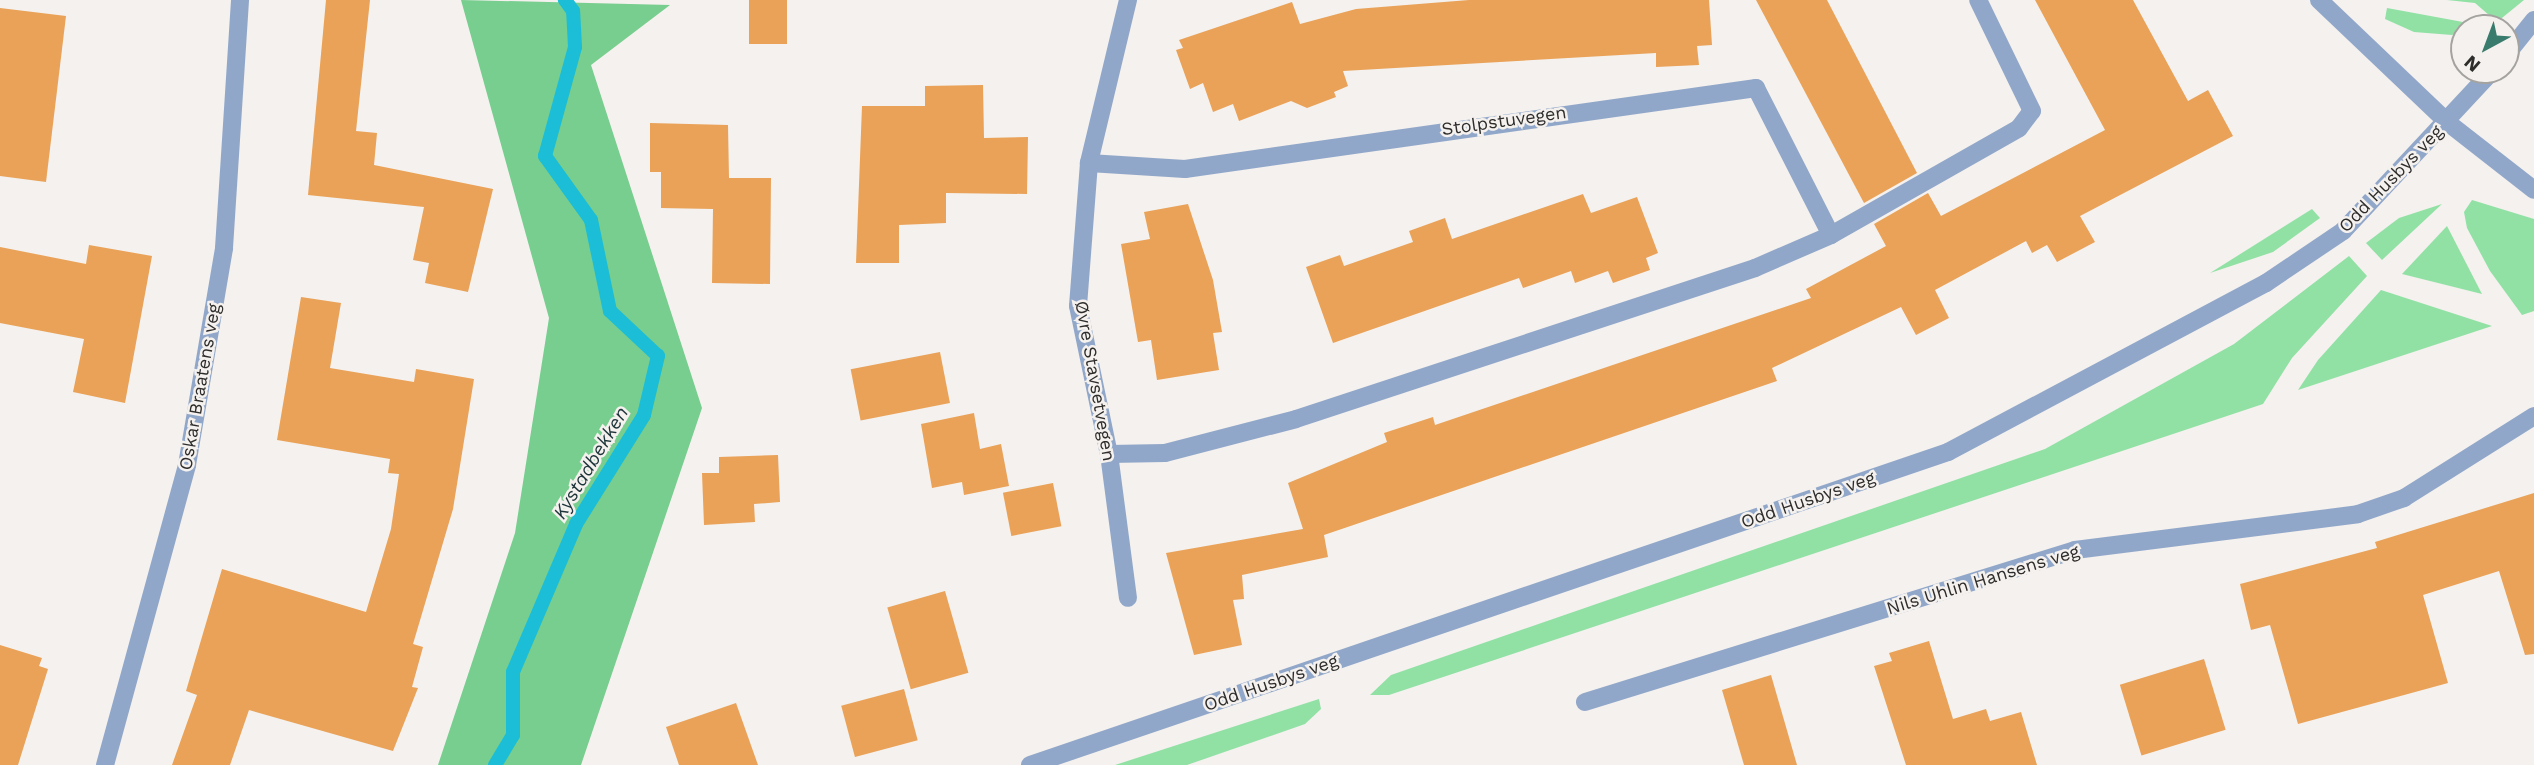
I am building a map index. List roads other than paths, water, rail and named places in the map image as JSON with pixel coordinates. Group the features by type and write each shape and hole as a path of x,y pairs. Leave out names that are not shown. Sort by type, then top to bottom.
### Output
{"street":[{"name":"Oskar Braatens veg","path":"105,765 187,465 225,248 240,0"},
{"name":"Øvre Stavsetvegen","path":"1128,0 1089,163 1078,306 1109,454 1128,598"},
{"path":"1109,454 1165,453 1296,419 1755,268 1831,235 2019,128 2032,111 1978,0"},
{"path":"2319,0 2447,122 2534,190"},
{"path":"2520,38 2534,20"},
{"name":"Odd Husbys veg","path":"1030,765 1948,452 2266,283 2343,231 2481,84"},
{"name":"Stolpstuvegen","path":"1089,163 1185,169 1756,88 1831,235"},
{"name":"Nils Uhlin Hansens veg","path":"1585,702 2074,550 2358,514 2404,498 2534,416"}],"waterway":[{"name":"Kystadbekken","path":"495,765 513,735 513,672 576,524 644,415 658,356 610,311 591,220 545,156 575,47 573,11 565,0"}]}
